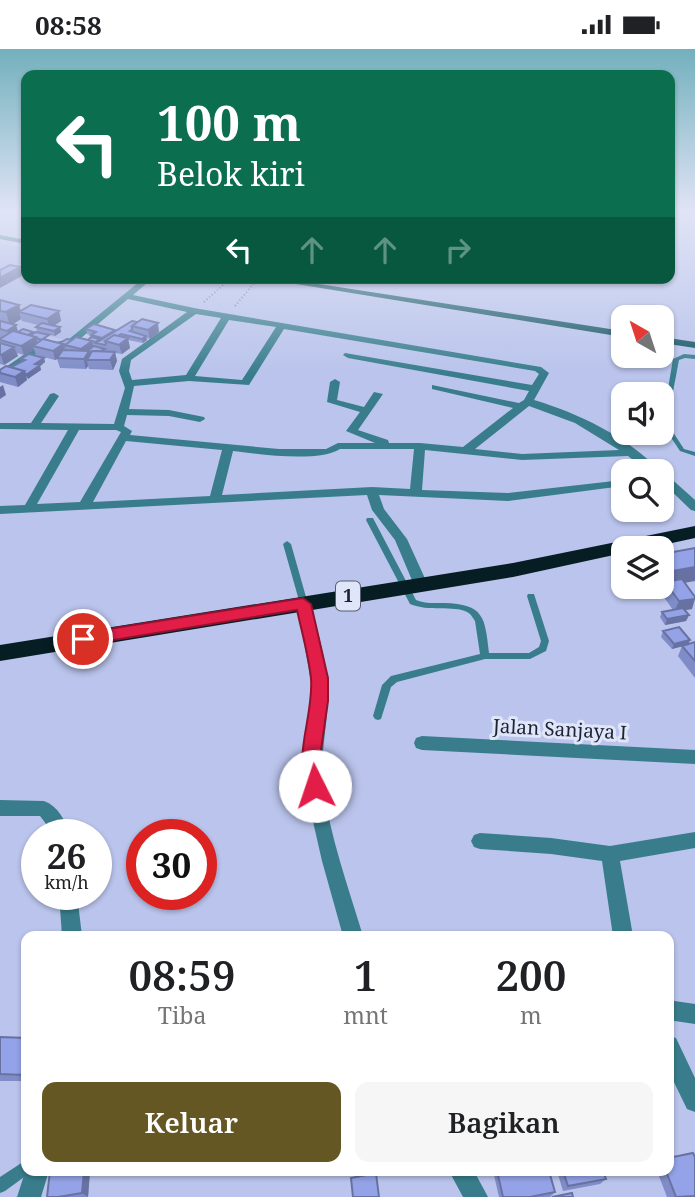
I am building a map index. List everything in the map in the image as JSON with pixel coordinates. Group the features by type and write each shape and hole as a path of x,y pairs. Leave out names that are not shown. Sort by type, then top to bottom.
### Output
{"highway":[{"name":"1","path":"0,653 513,570 695,532"}],"street":[{"path":"0,375 38,349 69,341 141,284"},
{"path":"302,284 611,332"},
{"path":"126,296 226,317 538,369 544,373 537,390 524,405 466,450"},
{"path":"118,427 124,412 129,383 124,371 127,359 194,311"},
{"path":"189,378 226,317"},
{"path":"129,383 189,378 245,383 282,325"},
{"path":"46,337 82,345"},
{"path":"344,367 348,355 363,339"},
{"path":"674,342 695,345"},
{"path":"348,355 537,390"},
{"path":"335,382 332,403 367,411"},
{"path":"436,387 562,411 639,459"},
{"path":"378,394 351,431 396,445"},
{"path":"34,426 54,397"},
{"path":"124,412 169,413 200,419"},
{"path":"0,426 118,427 127,431 86,503"},
{"path":"30,507 75,426"},
{"path":"124,438 324,453 338,446 396,445 522,457 632,453"},
{"path":"416,492 420,446"},
{"path":"216,497 228,447"},
{"path":"0,510 86,503 372,491 508,497 611,484"},
{"path":"674,488 695,507"},
{"path":"372,491 378,510 401,539 414,586"},
{"path":"303,604 320,678 320,701 312,750 315,786 332,869 352,931"},
{"name":"Jalan Sanjaya I","path":"422,743 695,757"},
{"path":"0,809 44,809 53,819"},
{"path":"480,841 551,846 610,855 695,841"},
{"path":"610,855 622,931"},
{"path":"70,910 72,931"},
{"path":"674,1011 695,1014"},
{"path":"674,1058 695,1101"},
{"path":"29,1197 35,1176"},
{"path":"464,1176 475,1197"}],"lane":[{"path":"695,357 684,356 676,359 664,423 682,450 695,454"},
{"path":"370,520 414,586 418,605 465,606 472,609 482,629 485,656"},
{"path":"287,544 303,604"},
{"path":"378,716 387,685 394,679 485,656 530,656 543,649 545,641 531,596"},
{"path":"0,1186 21,1171"}],"path":[{"path":"194,311 224,284"},
{"path":"226,317 252,284"}],"shaded area":[{"path":"0,267 21,267 21,284 137,284 67,340 0,327"}],"building":[{"path":"7,267 20,267 0,278 0,270"},
{"path":"0,300 19,305 6,312 0,311"},
{"path":"31,305 59,311 47,319 19,312"},
{"path":"142,319 158,323 148,330 132,326"},
{"path":"0,321 16,325 7,331 0,329"},
{"path":"132,321 137,322 130,331 146,336 142,339 121,334 105,341 105,345 96,343"},
{"path":"42,323 60,327 54,331 36,327"},
{"path":"94,324 115,330 102,338 91,335 96,332 86,329"},
{"path":"23,329 33,332 28,335 18,332"},
{"path":"13,331 36,337 21,346 0,340"},
{"path":"36,332 49,335 41,340 30,335"},
{"path":"114,335 128,338 119,345 105,341"},
{"path":"76,337 92,341 81,349 65,345"},
{"path":"91,337 100,339 95,342 88,340"},
{"path":"43,339 63,344 53,351 33,346"},
{"path":"67,339 72,340 65,346 60,343"},
{"path":"0,343 14,347 0,355"},
{"path":"94,346 105,349 90,353 87,351"},
{"path":"63,350 89,351 84,359 57,358"},
{"path":"92,351 115,352 110,360 87,360"},
{"path":"29,354 44,358 35,364 40,365 26,375 24,371 11,367 25,360 21,359"},
{"path":"6,366 24,371 15,377 0,373"},
{"path":"695,548 695,567 674,571 674,552"},
{"path":"682,579 695,599 679,601 674,594 674,580"},
{"path":"683,608 689,615 667,619 662,612"},
{"path":"679,627 690,640 674,644 663,631"},
{"path":"695,642 695,661 682,646"},
{"path":"0,1037 21,1038 21,1075 0,1074"},
{"path":"693,1153 695,1196 676,1197 668,1176 674,1176 674,1157"},
{"path":"49,1176 84,1176 82,1193 47,1197"},
{"path":"376,1176 379,1197 353,1197 351,1178"},
{"path":"498,1176 550,1176 555,1192 530,1197 503,1197"},
{"path":"565,1176 605,1176 606,1179 568,1186"},
{"path":"572,1193 573,1197 552,1197"}],"route":[{"path":"83,639 303,604 320,678 320,701 312,750 315,786"}]}
